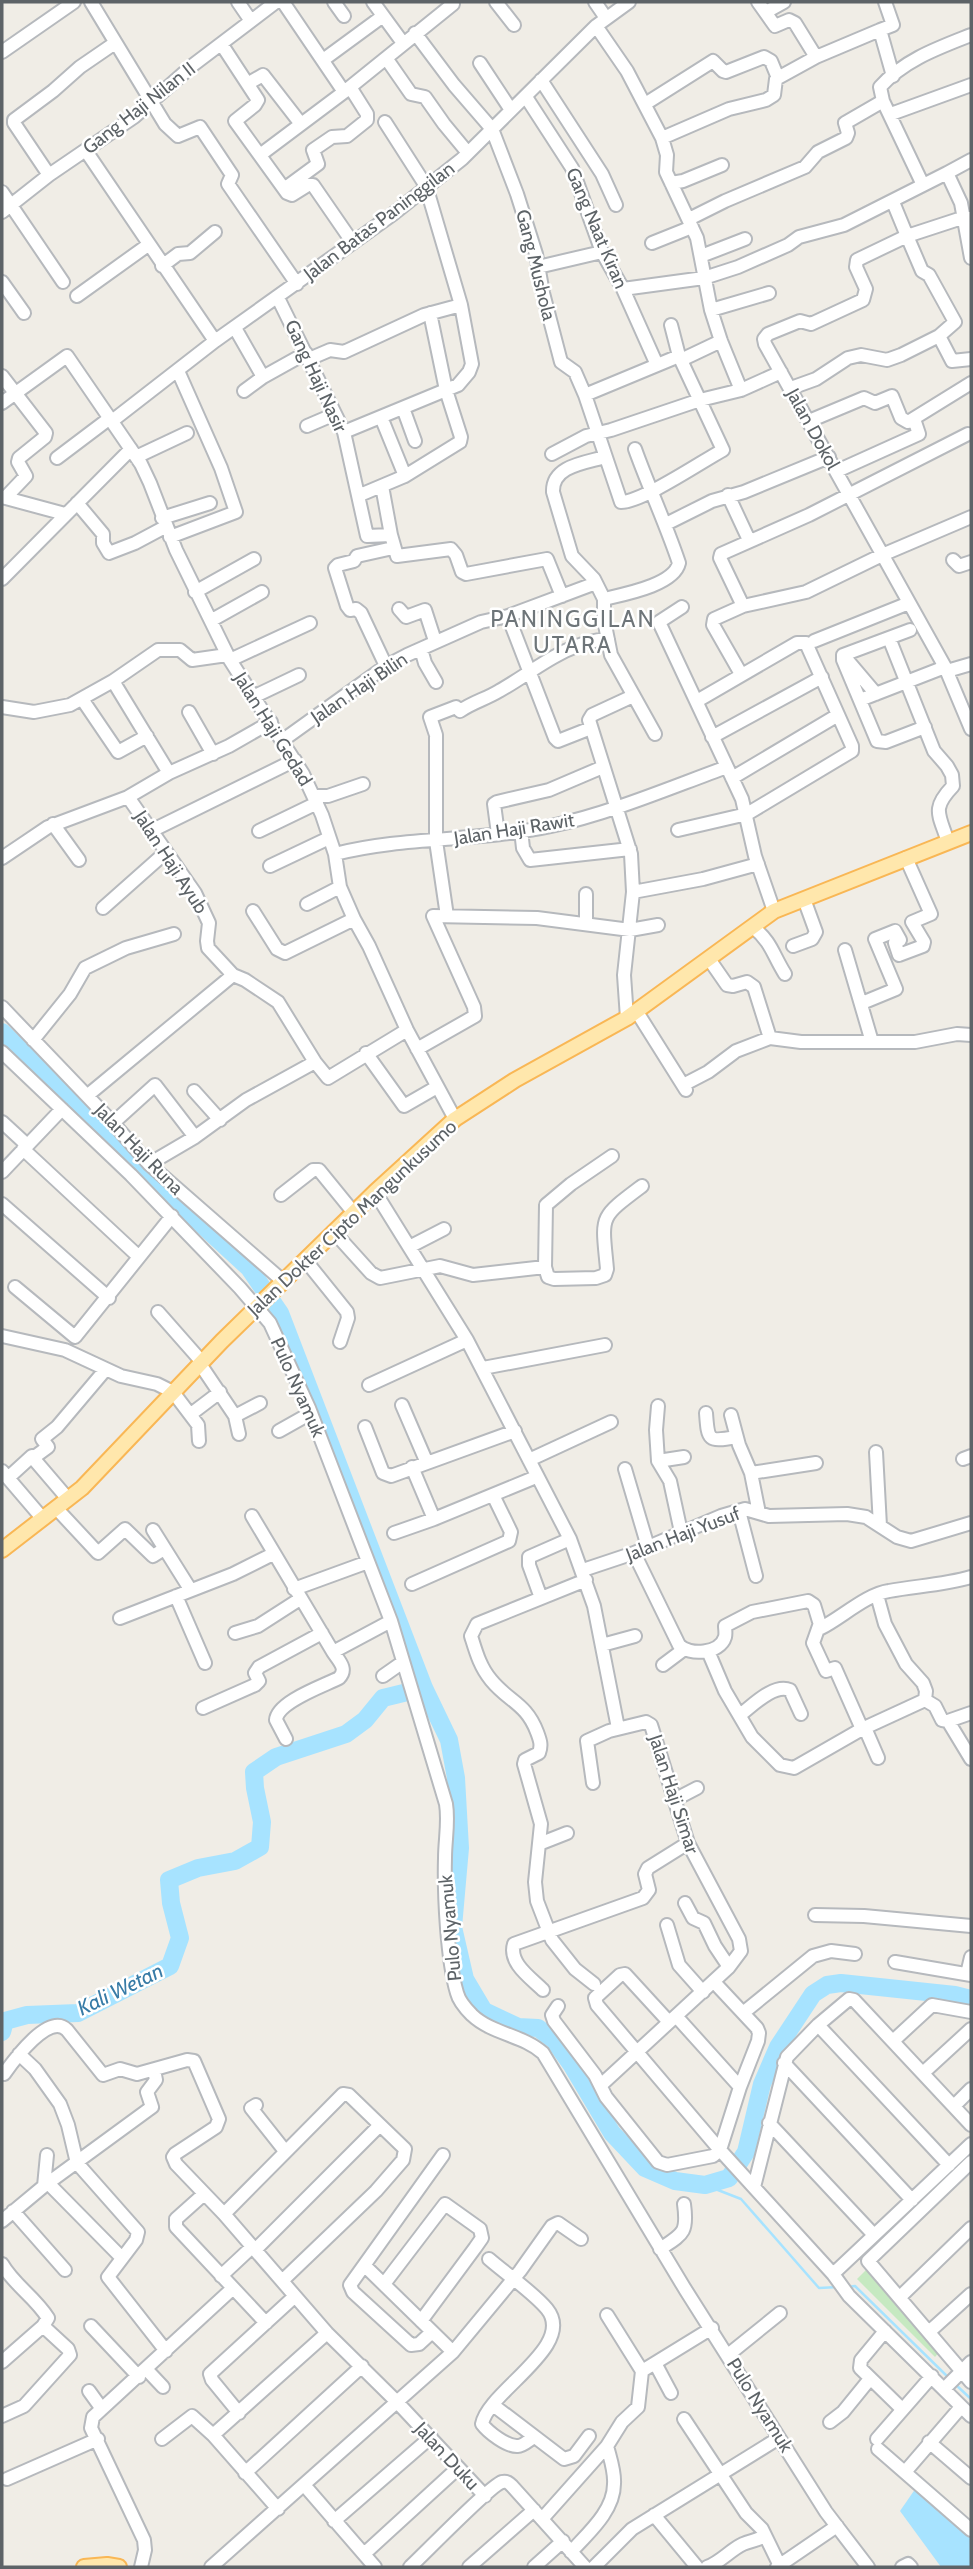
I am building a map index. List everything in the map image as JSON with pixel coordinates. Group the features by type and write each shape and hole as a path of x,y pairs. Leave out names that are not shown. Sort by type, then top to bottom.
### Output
{"main road":[{"name":"Jalan Dokter Cipto Mangunkusumo","path":"2,1550 95,1475 201,1363 375,1192 455,1119 526,1074 632,1015 774,911 971,833"},
{"path":"84,2567 118,2567"}],"street":[{"path":"2,52 74,2"},
{"path":"91,2 160,118 176,136 200,127 232,176 228,184 297,284"},
{"path":"238,2 251,21"},
{"name":"Gang Haji Nilan II","path":"6,209 151,102 192,65 276,2"},
{"path":"283,2 323,61 367,114 367,120 347,136 332,137 313,150 318,164 284,189"},
{"path":"334,2 344,16"},
{"path":"373,2 403,43"},
{"path":"496,2 514,25"},
{"path":"595,2 601,22 662,138 667,155 666,172 690,223 701,256 704,278 721,341 741,390"},
{"name":"Jalan Batas Paninggilan","path":"57,458 353,243 468,153 601,22 629,2"},
{"path":"784,2 762,7 775,26 789,20 795,23 816,57"},
{"path":"662,138 729,109 766,100 774,95 774,80 816,57 893,25 886,2"},
{"path":"260,155 347,90 453,4"},
{"path":"323,61 383,16"},
{"path":"880,30 893,76"},
{"name":"Gang Mushola","path":"415,33 454,85 492,129 517,194 561,362 575,372 585,395 621,502 651,493"},
{"path":"923,185 883,101 880,87 916,57 971,34"},
{"path":"49,175 14,120 80,67 115,43"},
{"path":"222,45 258,100 235,121 284,189 292,195 313,185 353,243"},
{"path":"645,104 713,61 726,72 764,57 771,61 778,78"},
{"path":"386,58 412,96 425,97 468,153"},
{"path":"480,63 511,110"},
{"path":"249,83 260,75 264,76 301,124"},
{"path":"541,80 603,174 616,205"},
{"path":"891,114 971,85"},
{"name":"Gang Naat Kiran","path":"526,97 572,168 602,251 623,289 657,365"},
{"path":"652,243 805,167 818,152 846,138 848,133 845,123 883,101"},
{"path":"344,432 446,390 464,380 472,364 461,305 426,186 385,122"},
{"path":"86,151 215,341"},
{"path":"623,289 704,278 769,253 799,237 844,226 971,160"},
{"path":"671,183 683,181 722,165"},
{"path":"947,173 967,218 971,258"},
{"path":"2,192 6,209 63,282"},
{"path":"791,388 816,379 848,358 861,355 887,360 939,336 956,322 929,275 922,271 892,202"},
{"path":"781,372 765,344 765,336 803,320 811,324 863,300 866,289 856,267 857,260 907,236 967,218"},
{"path":"162,266 177,254 190,253 215,232"},
{"path":"701,256 745,239"},
{"path":"77,296 148,245"},
{"path":"538,267 602,251"},
{"path":"2,282 23,313"},
{"path":"712,310 769,293"},
{"name":"Gang Haji Nasir","path":"278,298 344,432 367,536 392,542 397,556 451,549 466,574 547,559 562,596"},
{"path":"244,391 263,377 308,356 331,350 344,352 430,313 461,305"},
{"path":"360,495 405,476 460,442 461,437 446,390 430,313"},
{"path":"651,493 723,450 680,358 671,325"},
{"path":"235,328 263,377"},
{"path":"939,336 952,360 971,359"},
{"path":"585,395 721,341"},
{"name":"Jalan Haji Gedad","path":"15,394 67,356 134,453 150,483 195,592 212,620 229,658 283,740 315,800 335,853 340,887 354,919 407,1030 455,1119"},
{"path":"166,527 236,512 221,468 178,371"},
{"name":"Jalan Dokol","path":"552,454 576,440 700,400 741,390 781,372 946,669 970,723"},
{"path":"2,376 46,433 45,437 19,458 18,462 26,476 4,498"},
{"path":"809,421 864,398 876,403 892,396 903,420 908,422 971,383"},
{"path":"2,403 15,394"},
{"path":"402,408 415,441"},
{"path":"307,426 335,414"},
{"path":"381,417 405,476"},
{"path":"836,471 919,434 914,419"},
{"path":"2,579 65,514 134,453 187,433"},
{"path":"743,606 720,555 809,515 968,433"},
{"path":"604,599 640,590 675,572 680,563 635,449"},
{"path":"605,457 565,469 556,477 553,482 555,502 572,556 592,576 604,599 604,620 611,655 655,734"},
{"path":"666,524 729,495 744,492 829,457"},
{"path":"382,486 392,542 335,568 347,606 350,610 356,609 360,612 386,666"},
{"path":"729,495 749,540"},
{"path":"4,498 65,514"},
{"path":"77,503 103,534 103,543 109,553 135,543 210,503"},
{"path":"741,674 712,623 714,619 743,606 806,592 882,555 971,517"},
{"path":"195,592 254,559"},
{"path":"953,560 959,566 971,562"},
{"name":"Jalan Haji Bilin","path":"283,740 386,666 435,641 481,622 508,616 596,583"},
{"path":"212,620 262,592"},
{"path":"814,642 909,603"},
{"path":"682,607 659,622 747,814 758,864 774,911"},
{"path":"399,608 406,617 425,610 435,641"},
{"path":"508,616 558,741 591,728"},
{"path":"2,707 34,712 58,709 113,681 158,650 179,649 192,660 229,658 310,622"},
{"path":"843,655 910,630"},
{"path":"888,638 934,751 951,775 953,786 938,808 948,842"},
{"path":"447,916 436,841 436,735 430,717 456,707 460,711 472,702 487,698 515,682 529,670 589,641 608,639"},
{"path":"678,830 747,814 852,751 806,643 797,643 697,701"},
{"path":"421,649 425,663 436,682"},
{"path":"843,655 876,694"},
{"path":"843,655 877,741 886,742 925,727"},
{"path":"860,700 946,669 971,664"},
{"path":"253,698 299,675"},
{"path":"712,737 822,677"},
{"path":"113,681 169,773"},
{"path":"633,696 592,715 589,720 630,849 633,892 624,975 632,1015 685,1088 736,1051 770,1038 801,1042 915,1042 957,1034 971,1035"},
{"path":"82,699 118,752 147,736"},
{"path":"189,712 213,754"},
{"name":"Jalan Haji Rawit","path":"335,853 382,843 436,841 550,827 729,773 838,715"},
{"path":"2,858 53,824 128,797 169,773 213,754 271,722"},
{"path":"151,831 295,760"},
{"path":"498,834 494,809 497,802 549,790 603,767"},
{"path":"259,831 315,800 363,783"},
{"name":"Jalan Haji Ayub","path":"128,797 195,893 209,920 208,948 233,975 256,986 278,1002 315,1062"},
{"path":"53,824 79,860"},
{"path":"521,830 523,848 530,860 630,849"},
{"path":"270,866 329,838"},
{"path":"103,908 166,853"},
{"path":"862,1003 896,989 876,939 895,931 900,940 895,943 899,955 923,946 912,922 932,914 906,858"},
{"path":"633,892 703,879 758,864"},
{"path":"307,904 340,887"},
{"path":"586,894 586,923"},
{"path":"793,946 811,939 816,932 804,899"},
{"path":"253,912 281,953 354,919"},
{"path":"417,1049 475,1016 474,1007 433,916 537,918 630,930 658,925"},
{"path":"753,927 768,940 772,953 785,974"},
{"path":"33,1040 71,994 85,968 126,948 174,934"},
{"path":"845,950 872,1042"},
{"path":"709,959 727,985 747,982 754,987 770,1038"},
{"path":"88,1095 233,975"},
{"name":"Jalan Haji Runa","path":"2,1007 88,1095 149,1164 280,1286"},
{"path":"149,1164 195,1137 246,1100 315,1062 329,1078 407,1030"},
{"name":"Pulo Nyamuk","path":"2,1052 261,1304 311,1413 391,1621 415,1700 447,1814 449,1947 457,1994 474,2017 496,2030 534,2045 543,2053 660,2249 779,2438 837,2526 868,2567"},
{"path":"366,1053 404,1106 437,1087"},
{"path":"113,1123 155,1085 195,1137"},
{"path":"194,1091 220,1120"},
{"path":"2,1172 62,1109"},
{"path":"2,1122 138,1256"},
{"path":"612,1156 546,1205 545,1267 548,1277 596,1278 605,1275 605,1219 612,1209 642,1186"},
{"path":"281,1195 313,1170 317,1170 354,1213"},
{"path":"375,1192 426,1269 483,1368 532,1459 536,1477 570,1539 585,1575 541,1598 477,1624 471,1636 479,1661 487,1674 494,1684 527,1711 541,1743 539,1753 525,1760 524,1764 539,1814 535,1892 547,1931 567,1959 594,1984"},
{"path":"2,1204 108,1298"},
{"path":"15,1287 75,1338 172,1216"},
{"path":"411,1247 444,1228"},
{"path":"334,1232 377,1277 444,1266 473,1275 545,1267"},
{"path":"306,1261 347,1312 348,1318 340,1342"},
{"path":"158,1312 201,1363 234,1416 239,1434"},
{"path":"2,1336 65,1350 106,1369 138,1381 157,1384 173,1392 198,1425 199,1441"},
{"path":"369,1385 467,1340"},
{"path":"483,1368 605,1345"},
{"path":"43,1519 5,1474 48,1447 42,1439 57,1427 106,1369"},
{"path":"191,1414 220,1392"},
{"path":"234,1416 260,1403"},
{"path":"402,1405 427,1463"},
{"path":"658,1406 658,1461 670,1481 681,1532"},
{"path":"279,1430 311,1413"},
{"path":"706,1413 708,1436 711,1439 716,1441 736,1437"},
{"path":"731,1415 736,1437 751,1474 759,1513"},
{"path":"532,1459 611,1422"},
{"path":"365,1427 384,1475 391,1476 515,1431"},
{"path":"876,1452 880,1526"},
{"path":"658,1461 684,1457"},
{"path":"33,1458 98,1553 125,1529 153,1556 164,1549"},
{"path":"751,1474 816,1463"},
{"path":"412,1467 433,1520"},
{"path":"625,1469 648,1547"},
{"path":"394,1533 433,1520 536,1477"},
{"path":"412,1584 509,1541 510,1532 493,1495"},
{"name":"Jalan Haji Yusuf","path":"585,1575 681,1532 739,1511 751,1510 777,1517 847,1514 866,1517 897,1537 911,1541 971,1523"},
{"path":"739,1511 756,1576"},
{"path":"251,1516 343,1668 342,1675 277,1712 276,1720 286,1739"},
{"path":"153,1530 190,1589"},
{"path":"541,1598 529,1558 570,1539"},
{"path":"634,1553 683,1650 695,1653 708,1651 723,1641 724,1627 727,1624 752,1612 808,1601 814,1605 819,1626 813,1643 826,1671 835,1668 878,1758"},
{"path":"120,1618 233,1574 273,1554"},
{"path":"235,1633 258,1626 297,1594 368,1562"},
{"name":"Jalan Haji Simar","path":"585,1575 603,1645 618,1728"},
{"path":"819,1626 825,1626 837,1616 887,1591 970,1582"},
{"path":"877,1595 885,1624 906,1664 923,1683 927,1701"},
{"path":"176,1596 205,1663"},
{"path":"333,1652 391,1621"},
{"path":"203,1709 255,1685 258,1681 255,1673 259,1667 322,1633"},
{"path":"603,1645 635,1636"},
{"path":"663,1665 683,1650"},
{"path":"708,1651 725,1691 758,1744 780,1765 790,1768 864,1729 927,1701"},
{"path":"383,1676 403,1663"},
{"path":"740,1715 776,1690 785,1688 790,1690 801,1714"},
{"path":"927,1701 935,1706 942,1720 948,1721 971,1713"},
{"name":"Jalan Haji Simar","path":"593,1783 587,1741 618,1728 655,1721 674,1800 688,1843 739,1939 741,1951 729,1967"},
{"path":"948,1721 971,1759"},
{"path":"674,1800 697,1788"},
{"path":"538,1844 567,1833"},
{"path":"543,1990 519,1966 512,1952 517,1941 643,1898 649,1890 645,1874 648,1868 688,1843"},
{"path":"601,2085 729,1967 704,1923 692,1918 685,1903"},
{"path":"815,1915 864,1916 971,1926"},
{"path":"667,1925 678,1965 703,1992"},
{"path":"743,2013 813,1956 831,1951 855,1954"},
{"path":"895,1962 969,1975 971,1957"},
{"path":"740,2087 628,1975 620,1975 597,1995 595,2003 849,2296 971,2416"},
{"path":"713,1982 757,2028 758,2041 740,2087 724,2153"},
{"path":"750,2182 784,2063 789,2054 846,2001 854,2000 971,2125"},
{"path":"558,2006 552,2019 601,2085 606,2098 664,2165 724,2153"},
{"path":"893,2041 932,2006 971,2012"},
{"path":"2,2221 152,2107 147,2092 156,2080 154,2070 137,2074 120,2069 103,2074 67,2030 59,2025 47,2028 19,2054 4,2074"},
{"path":"818,2025 949,2165"},
{"path":"923,2073 971,2029"},
{"path":"19,2054 35,2069 60,2104 68,2124 77,2163 138,2232 136,2240 108,2275 166,2351"},
{"name":"Jalan Duku","path":"154,2070 187,2060 194,2061 219,2119 216,2127 173,2157 176,2164 283,2280 294,2297 327,2333 431,2437 485,2496 502,2482 509,2483 585,2567"},
{"path":"784,2063 912,2200"},
{"path":"954,2106 971,2089"},
{"path":"224,2214 340,2095 349,2095 405,2150 406,2156 376,2191 283,2280"},
{"path":"769,2123 874,2235"},
{"path":"221,2276 253,2249 380,2125"},
{"path":"836,2278 874,2235 971,2144"},
{"path":"47,2155 46,2185 121,2258"},
{"path":"432,2332 419,2344 411,2345 353,2292 350,2285 443,2155"},
{"path":"970,2165 869,2259 868,2263 964,2370 971,2382"},
{"path":"610,2170 615,2179 620,2180"},
{"path":"204,2194 176,2220 175,2225 266,2323"},
{"path":"384,2284 446,2204 480,2229 482,2238 422,2321"},
{"path":"660,2249 683,2232 686,2223 684,2204"},
{"path":"13,2211 65,2270"},
{"path":"211,2567 453,2352 552,2226 558,2223 565,2226 581,2239"},
{"path":"900,2297 971,2228"},
{"path":"489,2259 546,2308 553,2324 548,2343 483,2419 485,2428 515,2446 520,2446 534,2437"},
{"path":"2,2264 16,2284 26,2291 48,2318 43,2326 2,2362"},
{"path":"365,2266 453,2352"},
{"path":"141,2567 144,2540 90,2423 232,2289"},
{"path":"930,2331 971,2294"},
{"path":"239,2413 210,2374 294,2297"},
{"path":"728,2355 780,2313"},
{"path":"469,2567 538,2514 608,2444 622,2421 638,2407 642,2371 607,2315"},
{"path":"2,2416 24,2406 70,2355 68,2349 43,2326"},
{"path":"91,2326 143,2373 163,2387"},
{"path":"642,2371 712,2329"},
{"path":"886,2331 859,2365 869,2380 902,2409"},
{"path":"213,2435 327,2333"},
{"path":"654,2364 671,2393"},
{"path":"245,2473 362,2366"},
{"path":"945,2388 964,2370"},
{"path":"932,2376 902,2409 877,2444 971,2530"},
{"path":"830,2422 844,2412 869,2380"},
{"path":"89,2391 102,2409"},
{"path":"493,2405 564,2459 569,2459 589,2436"},
{"path":"905,2472 961,2407"},
{"path":"162,2439 192,2416 213,2435 278,2509"},
{"path":"684,2419 746,2513 759,2525 778,2566 837,2526"},
{"path":"334,2521 431,2437"},
{"path":"594,2567 632,2529 779,2438"},
{"path":"7,2479 98,2439"},
{"path":"929,2442 971,2478"},
{"path":"571,2552 600,2520 612,2500 614,2477 608,2444"},
{"path":"364,2554 458,2468"},
{"path":"305,2486 375,2567"},
{"path":"410,2567 485,2496"},
{"path":"654,2515 697,2567"},
{"path":"713,2566 744,2543 765,2536"},
{"path":"534,2567 563,2541"},
{"path":"902,2567 908,2564 911,2567"}],"green space":[{"path":"867,2269 941,2350 935,2357 857,2279"}],"water":[{"path":"918,2485 971,2536 971,2567 941,2567 900,2511"}],"waterway":[{"path":"2,1032 122,1151 249,1268 280,1313 424,1688 449,1740 456,1778 460,1848 453,1927 465,1979 484,2011 518,2027 538,2028 554,2040 612,2133 645,2168 675,2181 705,2185 729,2178 746,2152 762,2084 778,2047 813,1994 827,1985 841,1983 971,1999"},
{"name":"Kali Wetan","path":"2,2032 5,2021 27,2015 78,2013 170,1966 180,1938 171,1903 169,1880 198,1868 235,1861 260,1847 262,1822 254,1772 276,1757 346,1734 365,1720 383,1698 424,1688"},
{"path":"705,2185 741,2199 819,2288 838,2287"},
{"path":"848,2287 855,2286 950,2379"},
{"path":"955,2384 971,2399"}],"district":[{"name":"PANINGGILAN UTARA","path":"573,632"}]}
